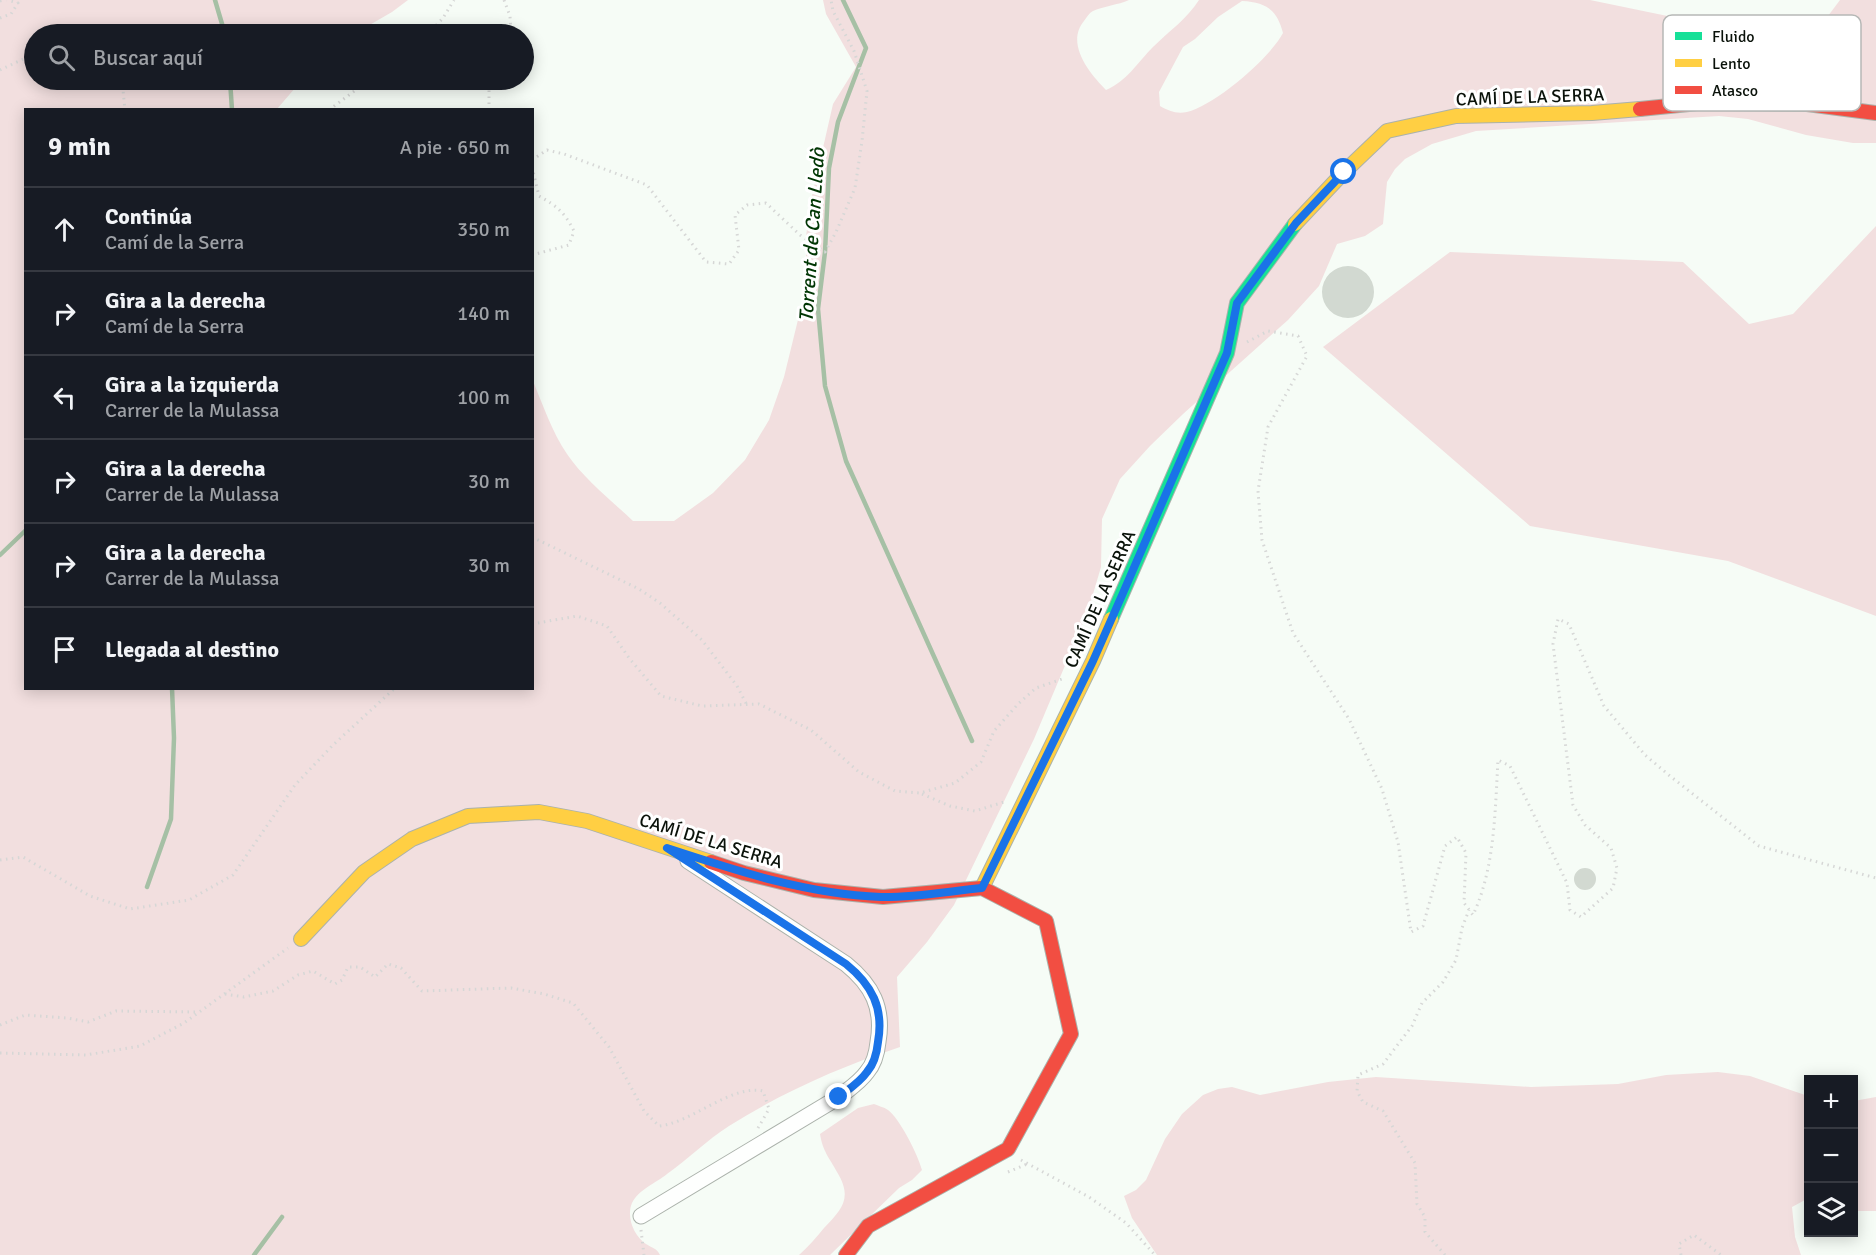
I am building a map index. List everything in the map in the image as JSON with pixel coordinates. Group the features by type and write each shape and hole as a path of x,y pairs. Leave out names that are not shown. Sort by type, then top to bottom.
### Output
{"street":[{"name":"CAMÍ DE LA SERRA","path":"301,939 364,872 412,838 468,816 539,812 587,821 744,873 814,890 883,897 982,888 1093,661 1227,353 1237,303 1296,223 1387,131 1456,116 1592,113 1663,107"},
{"name":"CAMÍ DE LA SERRA","path":"1860,111 1876,113"},
{"path":"641,1216 839,1097 859,1081 873,1062 881,1020 878,1007 865,982 846,964 667,848"},
{"path":"846,1255 868,1226 1008,1149 1071,1034 1046,921 982,888"}],"path":[{"path":"0,18 11,14 18,3 4,0"},
{"path":"437,24 454,0"},
{"path":"504,0 510,24"},
{"path":"534,159 547,150 564,154 647,185 706,262 729,264 739,250 735,215 747,205 766,203 800,235 825,252 855,188 867,91 854,51 833,11 831,0"},
{"path":"0,70 24,59"},
{"path":"123,90 125,108"},
{"path":"332,108 356,90"},
{"path":"489,90 489,108"},
{"path":"534,177 538,196 567,216 574,231 569,245 534,254"},
{"path":"1227,353 1268,331 1298,336 1307,356 1268,427 1258,491 1262,540 1293,633 1349,719 1382,789 1398,842 1411,932 1423,926 1444,846 1457,837 1466,853 1464,903 1473,915 1483,894 1493,831 1498,760 1510,766 1567,883 1570,910 1581,917 1613,888 1617,868 1611,848 1585,825 1573,805 1553,644 1558,619 1569,624 1604,706 1645,755 1670,776 1759,846 1876,879"},
{"path":"534,538 639,589 660,603 702,640 737,686 747,705"},
{"path":"534,624 577,616 607,626 629,658 661,696 702,706 759,704 811,730 860,772 895,791 920,793 950,806 975,810 1027,795"},
{"path":"920,793 955,783 981,762 994,731 1036,688 1074,675 1093,661"},
{"path":"0,860 23,857 90,896 130,909 189,900 233,875 295,785 333,745 393,690"},
{"path":"1445,1255 1425,1232 1425,1217 1417,1204 1415,1163 1383,1112 1363,1102 1358,1091 1358,1075 1383,1064 1413,1026 1422,1003 1443,982 1456,960 1462,928 1469,910"},
{"path":"0,1053 86,1055 140,1046 184,1023 301,939"},
{"path":"225,994 244,997 273,991 298,975 313,971 335,984 342,980 348,967 360,967 375,976 388,964 401,968 422,991 512,988 544,994 573,1003 609,1047 644,1111 658,1126 672,1125 710,1106 754,1089 763,1091 769,1109 754,1136"},
{"path":"0,1025 25,1015 88,1022 116,1011 199,1012"},
{"path":"1029,1164 1089,1197 1117,1216 1155,1255"},
{"path":"641,1216 644,1255"},
{"path":"1681,1255 1679,1244 1694,1235 1721,1255"}],"shaded area":[{"path":"0,0 408,0 371,24 24,24 24,90 293,90 278,108 24,108 24,690 534,690 534,383 552,428 567,454 589,480 633,521 674,521 713,493 745,460 769,420 784,377 806,287 806,236 812,196 833,104 856,67 826,14 823,0 1129,0 1092,12 1079,30 1078,49 1082,58 1093,76 1106,90 1126,77 1199,0 1590,0 1663,15 1663,111 1861,111 1861,15 1829,15 1840,0 1876,0 1876,143 1853,143 1806,135 1748,119 1719,116 1476,131 1432,144 1405,159 1395,169 1387,182 1383,224 1365,236 1337,244 1319,286 1288,320 1183,414 1120,479 1102,519 1101,567 1088,611 1034,739 954,905 897,977 900,1047 812,1081 770,1102 721,1131 638,1194 630,1208 632,1226 642,1241 656,1249 660,1255 0,1255","holes":["1242,1 1258,3 1274,13 1283,33 1266,55 1226,91 1199,108 1179,113 1160,106 1159,92 1183,47 1218,17"]},
{"path":"1876,226 1876,616 1728,561 1530,526 1323,347 1450,252 1683,262 1749,324 1793,314"},
{"path":"1718,1072 1750,1076 1804,1095 1804,1201 1792,1207 1795,1237 1801,1255 1157,1255 1132,1218 1124,1196 1136,1190 1146,1180 1165,1139 1182,1114 1203,1095 1218,1089 1232,1087 1260,1095 1328,1082 1376,1077 1531,1087 1618,1084 1666,1075"},
{"path":"1876,1097 1876,1211 1858,1211 1858,1100"},
{"path":"874,1104 888,1110 898,1121 913,1147 922,1170 899,1188 830,1255 799,1255 836,1215 845,1196 842,1181 825,1150 820,1134 858,1108"}],"building":[{"path":"1348,266 1358,268 1366,274 1372,282 1374,292 1372,302 1366,310 1358,316 1348,318 1338,316 1330,310 1324,302 1322,292 1324,282 1330,274 1338,268"},
{"path":"1585,868 1593,871 1596,879 1593,887 1585,890 1577,887 1574,879 1577,871"}],"waterway":[{"path":"215,0 222,24"},
{"name":"Torrent de Can Lledò","path":"843,0 866,48 838,122 829,168 825,252 818,309 825,386 846,461 972,741"},
{"path":"231,90 232,108"},
{"path":"0,555 24,532"},
{"path":"147,887 171,819 174,738 172,690"},
{"path":"254,1255 282,1217"}],"traffic: fast":[{"path":"1111,619 1227,353 1237,303 1295,224"}],"traffic: slow":[{"path":"1295,224 1387,131 1456,116 1592,113 1640,109"},
{"path":"982,888 1093,661 1111,619"},
{"path":"301,939 364,872 412,839 468,816 539,812 587,821 711,862"}],"traffic: jam":[{"path":"1640,109 1663,107"},
{"path":"1861,111 1876,113"},
{"path":"711,862 744,873 814,890 883,897 982,888"},
{"path":"846,1255 868,1226 1008,1149 1071,1034 1046,921 982,888"}],"route":[{"path":"839,1097 868,1071 877,1049 881,1020 873,995 865,982 846,964 667,848 744,873 814,890 883,897 982,888 1093,661 1123,593 1227,353 1237,303 1296,223 1344,172"}]}
